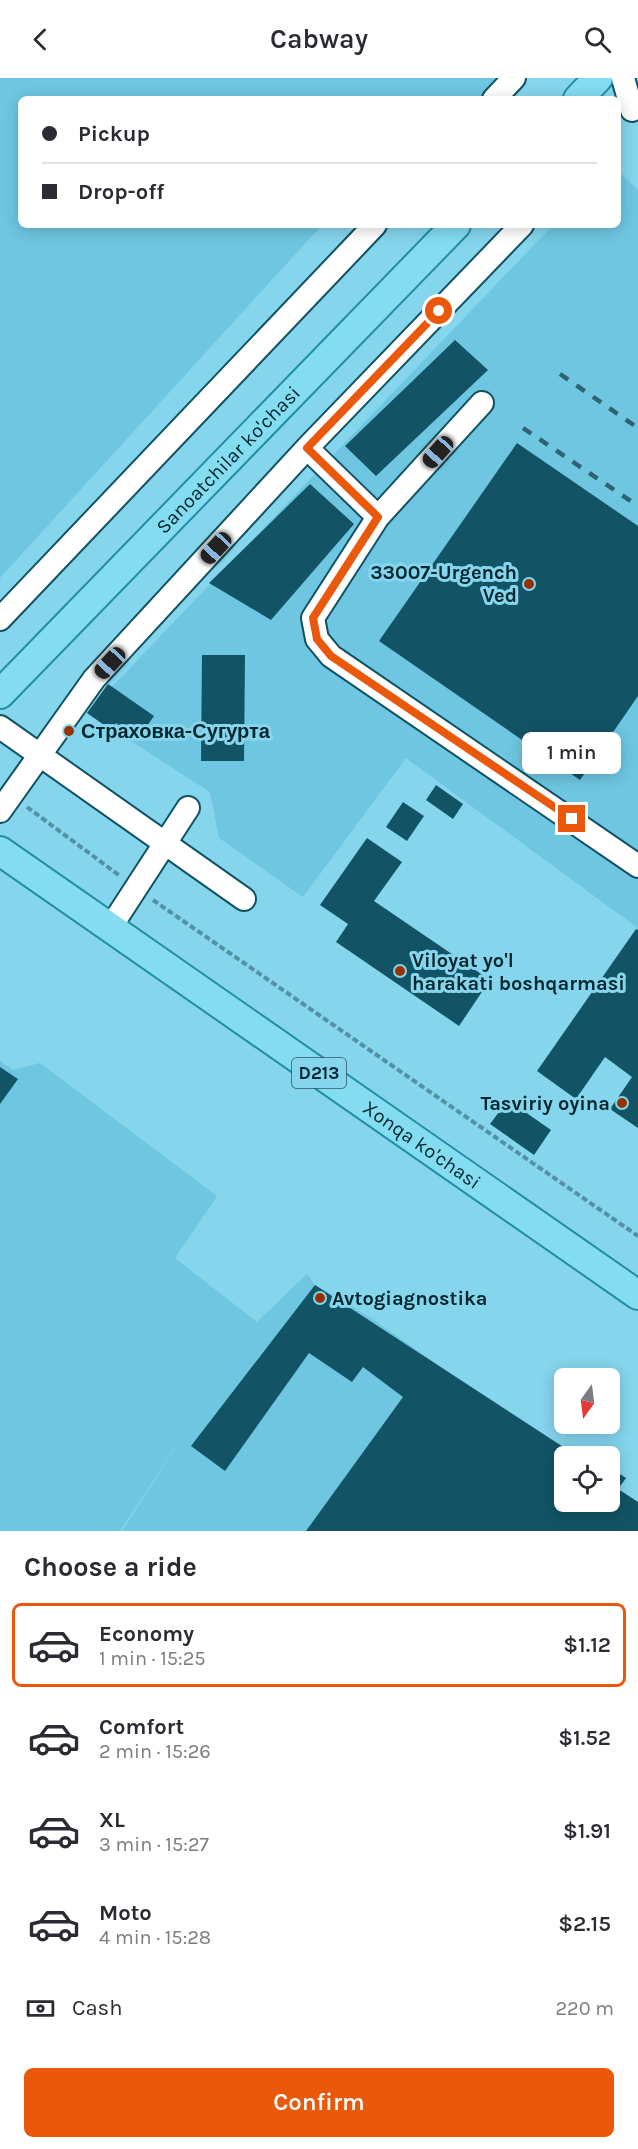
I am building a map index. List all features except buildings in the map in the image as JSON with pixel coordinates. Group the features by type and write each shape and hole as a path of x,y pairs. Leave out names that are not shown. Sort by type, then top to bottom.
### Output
{"main road":[{"path":"581,96 598,78"},
{"name":"Sanoatchilar ko'chasi","path":"0,694 453,228"},
{"name":"Xonqa ko'chasi","path":"0,851 638,1295"}],"lane":[{"path":"497,96 514,78"},
{"path":"623,78 629,117"},
{"path":"0,619 372,228"},
{"path":"5,803 94,680 307,448 519,228"},
{"path":"482,403 378,517 313,618 317,639 331,656 638,866"},
{"path":"307,448 378,517"},
{"path":"0,727 244,899"},
{"path":"110,928 188,808"}],"path":[{"path":"5,803 137,889 638,1236"}],"shaded area":[{"path":"0,78 504,78 487,96 18,96 18,228 319,228 0,578"},
{"path":"621,174 638,190 638,928 406,758 303,897 219,838 210,792 87,713 550,228 621,228"},
{"path":"0,1061 13,1070 40,1063 217,1196 175,1258 257,1322 307,1274 315,1285 371,1318 451,1374 562,1446 554,1446 554,1512 620,1512 620,1490 638,1502 638,1531 122,1531 191,1424 120,1531 0,1531"},
{"path":"620,1474 626,1478 620,1486"}],"railway":[{"path":"560,374 638,428"},
{"path":"523,428 638,506"}],"place":[{"name":"33007-Urgench Ved","path":"529,584"},
{"name":"Страховка-Сугурта","path":"69,731"},
{"name":"Viloyat yo'l harakati boshqarmasi","path":"400,971"},
{"name":"Tasviriy oyina","path":"622,1103"},
{"name":"Avtogiagnostika","path":"320,1298"}],"route":[{"path":"439,311 307,448 378,517 313,618 317,639 331,656 572,819"}]}
